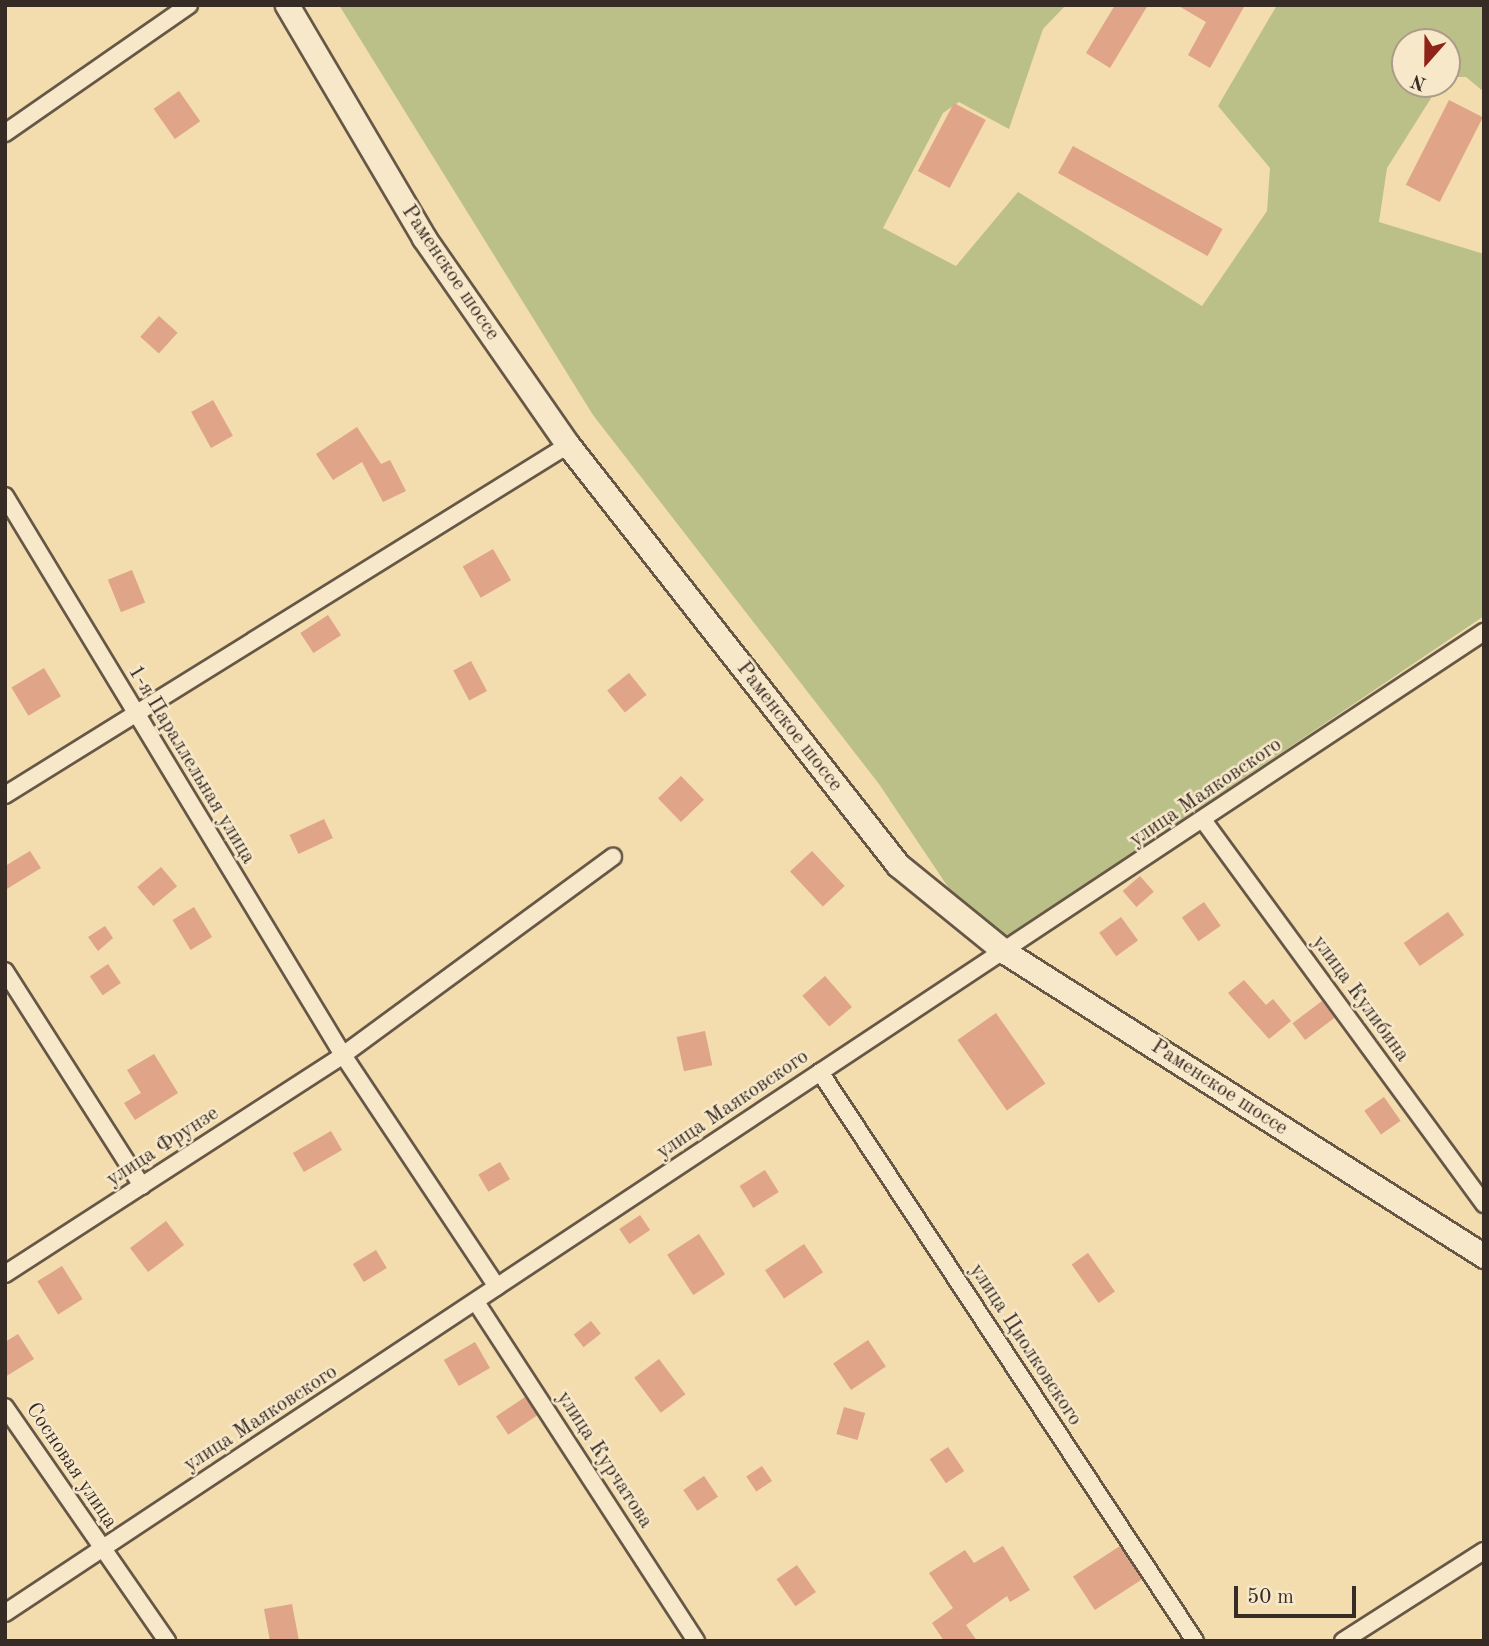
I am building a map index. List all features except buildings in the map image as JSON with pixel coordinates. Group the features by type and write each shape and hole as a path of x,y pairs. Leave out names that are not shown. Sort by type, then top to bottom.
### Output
{"main road":[{"name":"Раменское шоссе","path":"287,5 424,238 568,445 898,865 1005,952 1484,1255"}],"street":[{"path":"5,133 189,5"},
{"path":"5,795 568,445"},
{"name":"1-я Параллельная улица","path":"5,496 343,1055"},
{"name":"улица Маяковского","path":"5,1613 1484,632"},
{"name":"улица Кулибина","path":"1203,820 1484,1204"},
{"name":"улица Фрунзе","path":"5,1274 343,1055 613,857"},
{"path":"5,971 142,1186"},
{"path":"343,1055 497,1287"},
{"name":"улица Циолковского","path":"820,1072 1195,1641"},
{"name":"улица Курчатова","path":"476,1302 696,1641"},
{"name":"Сосновая улица","path":"5,1407 167,1641"},
{"path":"1343,1641 1484,1551"}],"green space":[{"path":"339,5 1066,5 1043,29 1009,129 959,102 943,113 883,228 956,266 1018,192 1202,306 1267,211 1270,168 1218,106 1277,5 1484,5 1484,92 1466,77 1461,77 1461,28 1391,28 1391,98 1431,98 1387,168 1379,222 1484,254 1484,616 1004,940 950,890 879,784 593,415"}]}
